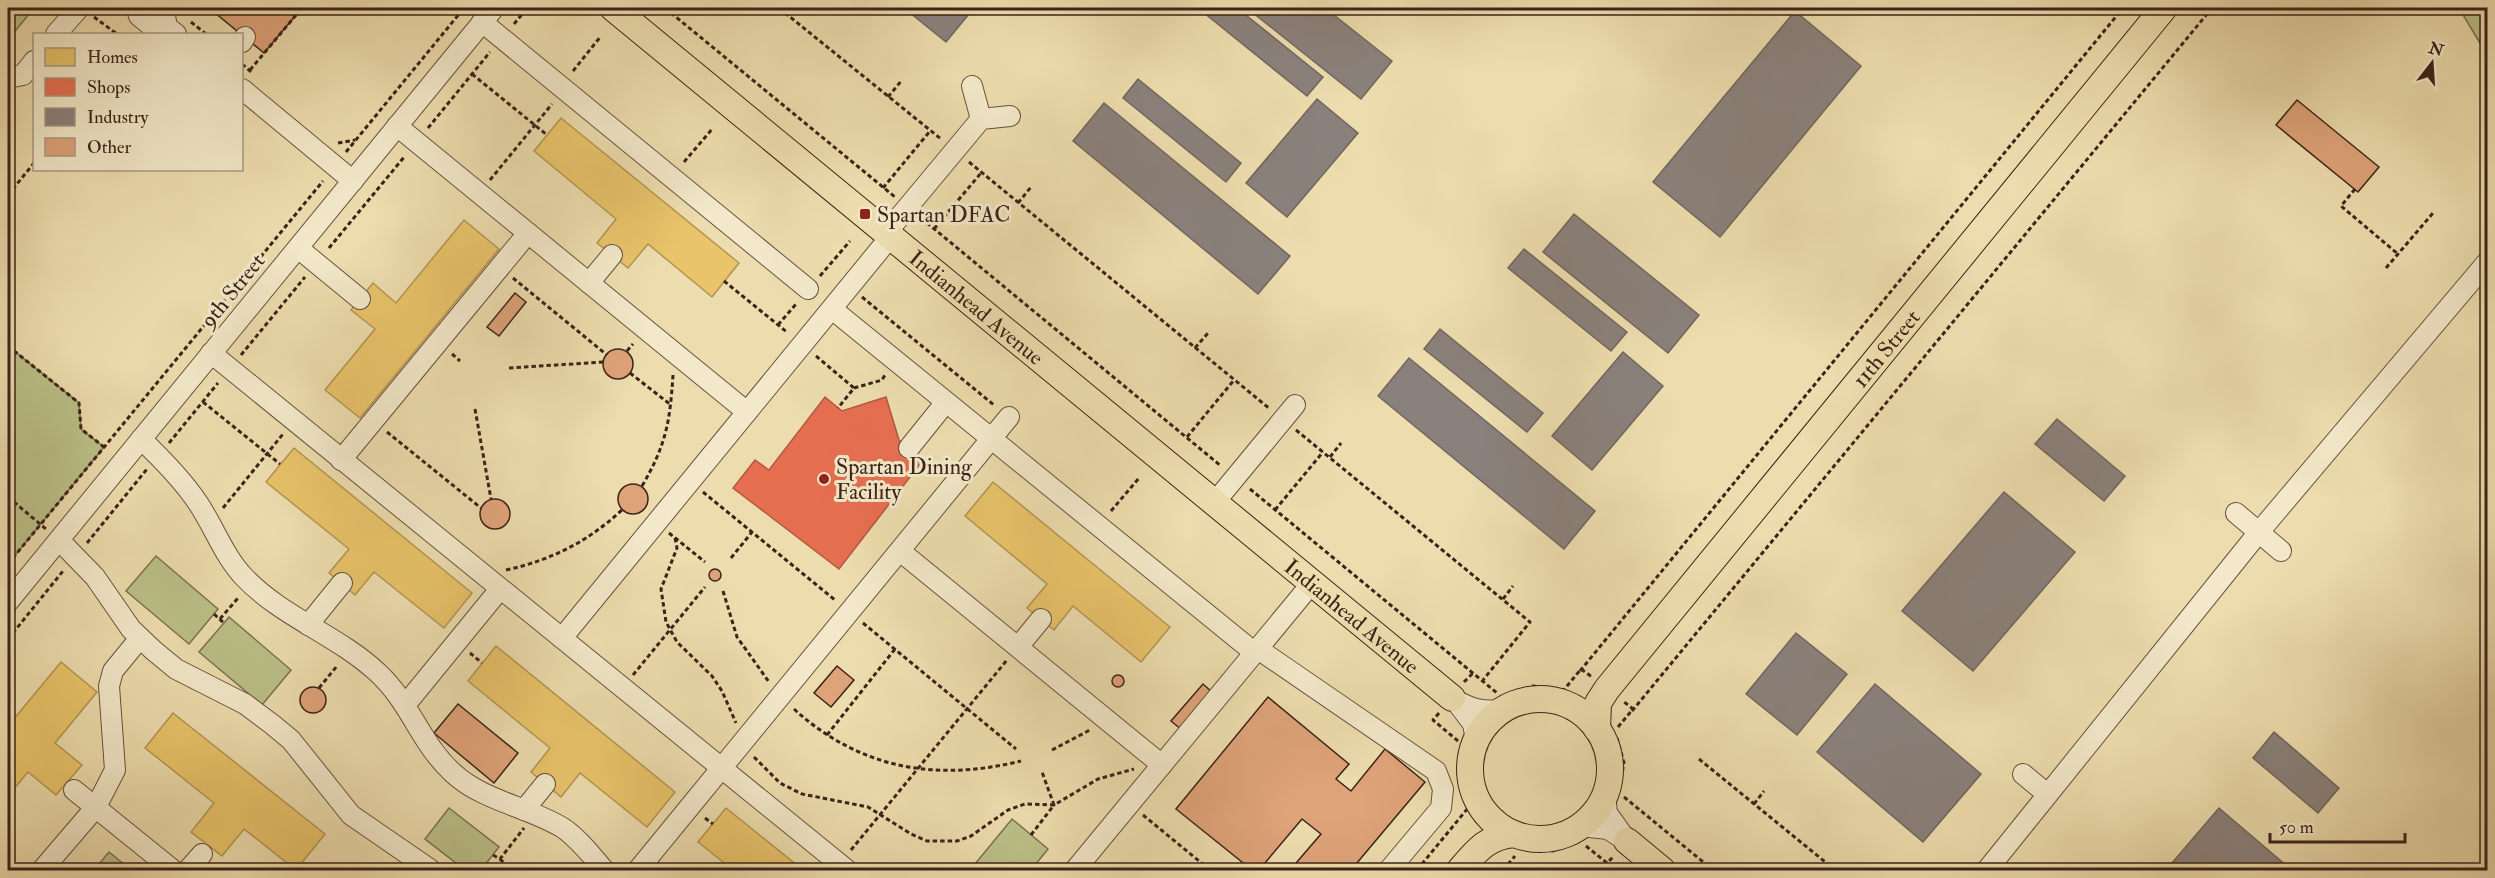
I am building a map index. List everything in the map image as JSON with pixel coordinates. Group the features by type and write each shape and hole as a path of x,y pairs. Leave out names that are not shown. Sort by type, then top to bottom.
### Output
{"main road":[{"name":"Indianhead Avenue","path":"613,8 1452,698"},
{"name":"11th Street","path":"1607,689 2164,8"},
{"path":"1514,834 1499,825 1482,808 1474,793 1470,776 1471,759 1476,741 1487,724 1503,710 1520,702 1538,699 1568,705 1583,705 1596,699 1607,689"},
{"path":"1597,729 1598,704 1607,689"},
{"path":"1460,870 1477,850 1499,835 1514,834 1531,838 1548,838 1567,833 1580,826 1594,813 1605,795 1610,776 1609,757 1597,729 1584,715 1568,705"},
{"path":"1477,850 1482,836 1482,808"},
{"path":"1627,841 1662,870"}],"street":[{"path":"137,8 139,16 152,27 172,31"},
{"path":"156,8 165,16 172,31"},
{"path":"57,33 85,11"},
{"path":"488,15 501,38 808,290"},
{"name":"9th Street","path":"8,602 488,15"},
{"path":"8,78 23,75 33,62"},
{"path":"972,86 981,119"},
{"path":"243,90 353,181"},
{"path":"562,639 850,287 908,207 981,119 1010,117"},
{"path":"397,126 747,412"},
{"path":"341,460 528,233"},
{"path":"298,248 360,299"},
{"path":"589,283 612,255"},
{"path":"1987,870 2259,532 2487,261"},
{"path":"832,309 1256,651 1436,771 1443,789 1441,808 1389,870"},
{"path":"211,353 843,867"},
{"path":"909,448 946,402"},
{"path":"1215,502 1289,412"},
{"path":"638,870 1010,417"},
{"path":"141,439 177,474 243,576 269,600 350,650 377,672 406,704 428,747 454,775 484,793 563,829 591,854 604,870"},
{"path":"2236,513 2281,551"},
{"path":"59,540 95,577 131,630 140,638 176,669 245,704 273,725 298,748 351,815 431,870"},
{"path":"900,551 1162,765"},
{"path":"308,625 342,583"},
{"path":"1076,870 1312,583"},
{"path":"406,704 500,589"},
{"path":"1018,647 1041,619"},
{"path":"42,870 96,807 115,770 109,686 113,670 140,638"},
{"path":"1452,698 1470,709 1484,712 1503,710"},
{"path":"1452,698 1466,712 1473,724 1476,741"},
{"path":"2023,774 2047,794"},
{"path":"529,812 545,784"},
{"path":"74,790 173,870"},
{"path":"1605,795 1607,813 1627,841"},
{"path":"1580,826 1608,829 1627,841"},
{"path":"188,870 202,854"}],"path":[{"path":"250,70 302,8"},
{"path":"8,564 465,8"},
{"path":"8,639 527,8"},
{"path":"664,8 1502,697 1533,686 1563,691 2123,8"},
{"path":"779,8 1234,380 1289,412 1323,452 1530,622 1482,680"},
{"path":"1713,870 1618,792 1624,763 1615,731 2212,8"},
{"path":"85,11 116,33"},
{"path":"479,193 535,125 602,36"},
{"path":"472,74 547,135"},
{"path":"888,97 902,80"},
{"path":"671,178 712,128"},
{"path":"883,188 930,131"},
{"path":"8,195 33,164"},
{"path":"934,229 981,172"},
{"path":"1018,203 1031,187"},
{"path":"2355,189 2341,206 2398,254"},
{"path":"2386,268 2433,213"},
{"path":"500,267 607,355"},
{"path":"850,287 1010,417"},
{"path":"1195,348 1208,333"},
{"path":"8,346 79,403 81,429 104,447"},
{"path":"642,486 663,445 672,406 675,353"},
{"path":"855,388 882,380 897,361"},
{"path":"509,368 603,362"},
{"path":"630,373 672,406"},
{"path":"1187,437 1234,380"},
{"path":"203,402 280,464"},
{"path":"475,409 491,500"},
{"path":"373,420 481,508"},
{"path":"210,524 294,421"},
{"path":"1329,457 1341,443"},
{"path":"1275,510 1323,452"},
{"path":"1099,526 1139,478"},
{"path":"8,497 59,540"},
{"path":"480,573 534,564 560,554 594,534 623,509"},
{"path":"657,522 705,562"},
{"path":"731,558 752,532"},
{"path":"675,537 677,548 661,590 670,631 722,691 743,742 760,764 780,783 819,800 868,807 927,842 957,841 971,836 1008,810 1025,804 1054,804"},
{"path":"220,619 250,583"},
{"path":"1503,599 1513,586"},
{"path":"623,688 705,587"},
{"path":"723,591 737,637 781,696 811,725 858,753 918,769 975,771 1021,761"},
{"path":"214,614 224,623"},
{"path":"843,867 881,813 1018,647"},
{"path":"827,735 895,649"},
{"path":"319,688 350,650"},
{"path":"1581,669 1633,710"},
{"path":"1458,779 1461,744 1433,720 1472,672"},
{"path":"1052,750 1088,732 1105,718"},
{"path":"1699,759 1835,870"},
{"path":"1031,835 1054,804 1098,779 1127,770 1162,765"},
{"path":"1042,772 1054,804"},
{"path":"1417,870 1468,808 1461,789"},
{"path":"1754,804 1764,791"},
{"path":"1130,805 1210,870"},
{"path":"500,860 529,812"},
{"path":"1503,870 1521,847 1552,851 1581,842 1607,863 1648,816"},
{"path":"493,855 505,864"}],"green space":[{"path":"8,8 34,8 8,40"},
{"path":"2459,8 2487,8 2487,55"},
{"path":"8,346 79,403 81,429 104,447 8,564"},
{"path":"156,556 218,609 189,644 126,591"},
{"path":"229,617 291,670 262,705 199,652"},
{"path":"449,808 499,847 481,870 465,870 425,839"},
{"path":"1012,819 1048,849 1031,870 970,870"},
{"path":"109,852 131,870 94,870"}],"building: Homes":[{"path":"561,118 739,263 712,297 648,244 628,268 597,243 616,219 534,151"},
{"path":"464,220 499,249 360,418 325,390 375,329 351,310 373,283 396,303"},
{"path":"294,448 472,593 444,628 374,572 355,595 329,573 349,549 266,482"},
{"path":"993,482 1170,627 1141,662 1073,606 1054,630 1027,608 1047,584 965,516"},
{"path":"496,646 675,792 647,827 580,773 561,797 531,772 550,748 468,681"},
{"path":"61,662 97,692 55,743 82,765 56,795 28,772 8,796 8,726"},
{"path":"173,713 325,834 296,870 244,829 222,856 191,832 214,803 145,748"},
{"path":"726,808 803,870 733,870 698,842"}],"building: Shops":[{"name":"Spartan Dining Facility","path":"825,397 842,411 886,397 899,440 924,459 839,569 733,488 755,460 769,470"}],"building: Industry":[{"path":"904,8 974,8 946,42"},
{"path":"1208,8 1237,8 1323,77 1307,96 1204,13"},
{"path":"1247,8 1325,8 1392,61 1361,99"},
{"path":"1795,11 1861,66 1720,237 1653,182"},
{"path":"1138,79 1241,163 1226,182 1123,98"},
{"path":"1317,99 1358,133 1287,217 1246,183"},
{"path":"1104,103 1290,256 1258,294 1073,141"},
{"path":"1574,214 1699,315 1668,353 1543,252"},
{"path":"1524,249 1627,332 1611,351 1508,268"},
{"path":"1440,329 1543,413 1527,432 1424,349"},
{"path":"1623,352 1663,386 1592,470 1552,436"},
{"path":"1409,358 1595,511 1564,549 1378,396"},
{"path":"2057,419 2125,476 2104,501 2035,444"},
{"path":"2004,492 2075,552 1973,671 1902,611"},
{"path":"1796,633 1847,674 1797,735 1746,694"},
{"path":"1875,684 1981,774 1923,842 1817,752"},
{"path":"2274,732 2339,788 2318,813 2253,758"},
{"path":"2219,808 2288,867 2284,870 2166,870"}],"building: Other":[{"path":"209,8 302,8 264,53 243,36 243,33 240,33"},
{"path":"2297,100 2379,167 2358,192 2276,125"},
{"path":"515,293 526,302 499,336 487,327"},
{"path":"618,349 629,353 633,364 629,375 618,379 607,375 603,364 607,353"},
{"path":"633,484 644,488 648,499 644,510 633,514 622,510 618,499 622,488"},
{"path":"495,499 506,503 510,514 506,525 495,529 484,525 480,514 484,503"},
{"path":"717,569 720,570 720,580 713,581 710,580 709,573 710,570"},
{"path":"837,666 854,680 831,707 814,693"},
{"path":"1120,675 1123,676 1123,686 1116,687 1113,686 1112,679 1113,676"},
{"path":"1203,684 1213,693 1182,730 1171,721"},
{"path":"313,687 322,691 326,700 322,709 313,713 304,709 300,700 304,691"},
{"path":"1268,697 1349,764 1336,779 1351,791 1385,749 1425,782 1351,870 1290,870 1321,834 1302,819 1259,870 1252,870 1176,809"},
{"path":"458,704 518,753 494,783 434,733"}],"place":[{"name":"Spartan DFAC","path":"865,214"},
{"name":"Spartan Dining Facility","path":"824,479"}]}
